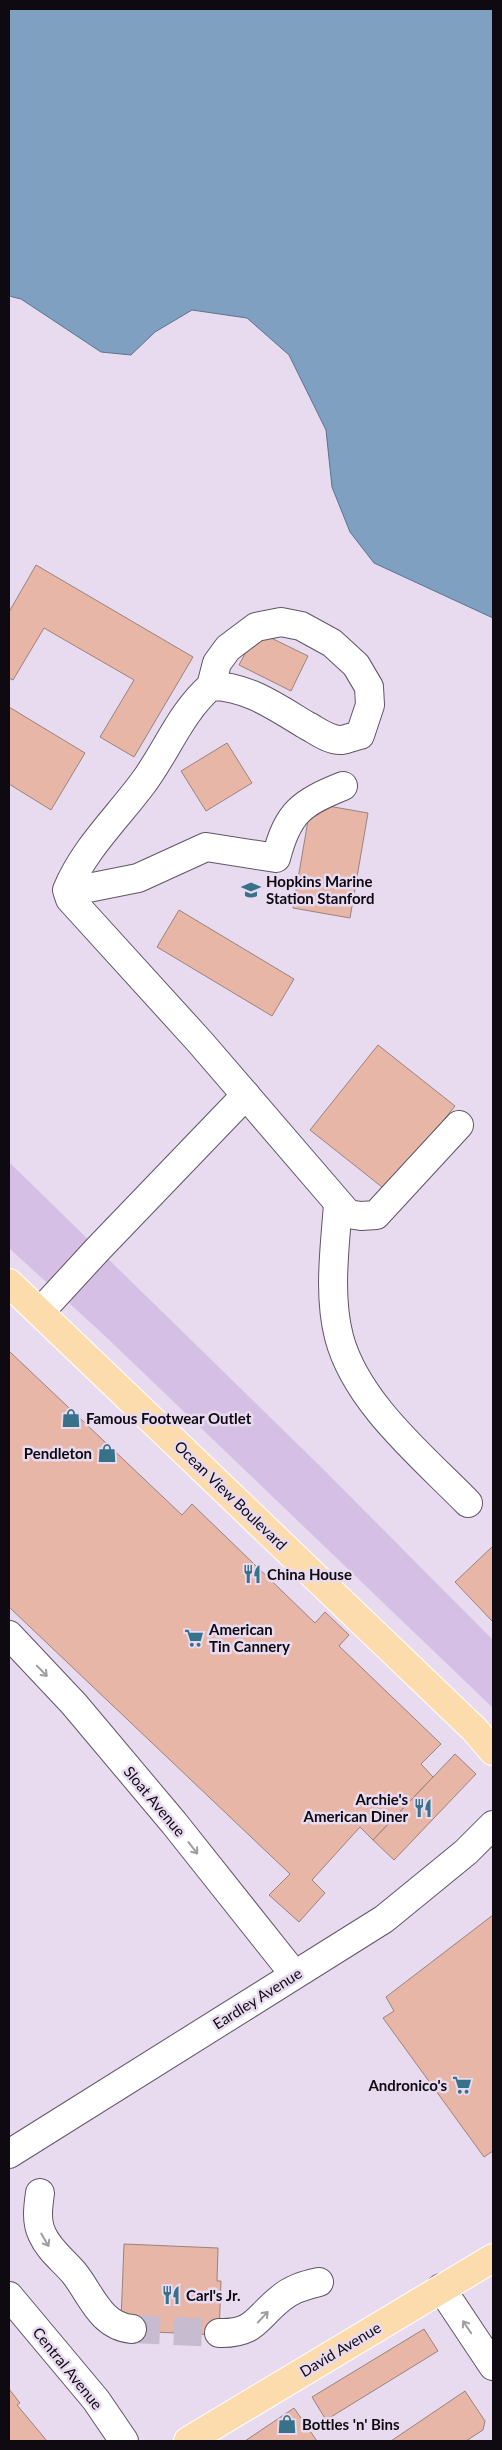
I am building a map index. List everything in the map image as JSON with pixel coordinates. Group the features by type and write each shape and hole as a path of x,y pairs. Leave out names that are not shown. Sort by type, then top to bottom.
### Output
{"main road":[{"name":"Ocean View Boulevard","path":"9,1283 474,1729 493,1750"},
{"name":"David Avenue","path":"188,2441 493,2258"}],"street":[{"path":"211,686 226,686 242,690 261,698 326,736 340,740 360,735 370,706 369,687 356,666 332,643 301,626 281,622 256,627 228,648 217,663 211,686 187,711 144,782 83,858 72,877 68,892 70,899 246,1095 348,1214 361,1216 376,1215 459,1125"},
{"path":"68,892 138,878 206,847 276,858 283,832 296,812 312,798 343,786"},
{"path":"40,1312 246,1095"},
{"path":"338,1204 334,1263 334,1303 339,1336 352,1373 383,1414 468,1503"},
{"name":"Sloat Avenue","path":"9,1635 74,1704 174,1823 294,1974"},
{"name":"Eardley Avenue","path":"9,2154 384,1919 466,1852 493,1826"},
{"path":"40,2193 38,2223 46,2243 77,2277 103,2314 113,2323 123,2328 132,2329"},
{"path":"219,2333 248,2329 256,2324 287,2293 305,2285 319,2282"},
{"path":"441,2288 493,2366"},
{"name":"Central Avenue","path":"9,2296 96,2400 124,2441"}],"shaded area":[{"path":"9,1162 321,1467 493,1640 493,1708 105,1336 9,1248"}],"water":[{"path":"9,9 493,9 493,618 374,563 350,532 332,487 326,430 289,355 247,318 192,310 155,332 131,355 101,352 21,299 9,296"}],"building":[{"path":"36,565 193,657 134,757 100,737 134,680 44,628 13,680 9,678 9,612"},
{"path":"257,631 308,656 291,691 239,665"},
{"path":"9,707 85,753 51,810 9,784"},
{"path":"227,743 252,783 206,811 181,771"},
{"path":"311,803 368,813 350,918 293,908"},
{"path":"179,910 294,979 272,1016 157,947"},
{"path":"378,1045 455,1106 387,1191 310,1130"},
{"name":"American Tin Cannery","path":"9,1351 182,1515 192,1504 315,1623 325,1612 349,1635 339,1646 441,1744 421,1764 433,1777 373,1840 360,1827 312,1880 325,1893 299,1922 269,1895 290,1874 9,1607"},
{"path":"493,1546 493,1622 455,1582"},
{"name":"Archie's American Diner","path":"455,1754 476,1774 394,1860 373,1840"},
{"name":"Andronico's","path":"493,1915 493,2151 484,2157 383,2018 394,2011 386,1997"},
{"name":"Carl's Jr.","path":"124,2244 218,2248 217,2281 221,2281 219,2335 132,2331 121,2321"},
{"path":"424,2329 438,2351 326,2420 312,2397"},
{"path":"9,2389 20,2403 17,2405 47,2441 9,2441"},
{"path":"465,2391 485,2421 483,2430 466,2441 391,2441"},
{"name":"Bottles 'n' Bins","path":"294,2408 317,2441 245,2441"}],"tunnel":[{"path":"132,2329 219,2333"}],"place":[{"name":"Hopkins Marine Station Stanford","path":"251,890"},
{"name":"Famous Footwear Outlet","path":"71,1418"},
{"name":"Pendleton","path":"107,1453"},
{"name":"China House","path":"252,1574"},
{"name":"American Tin Cannery","path":"194,1638"},
{"name":"Archie's American Diner","path":"423,1808"},
{"name":"Andronico's","path":"462,2085"},
{"name":"Carl's Jr.","path":"171,2295"},
{"name":"Bottles 'n' Bins","path":"287,2424"}]}
